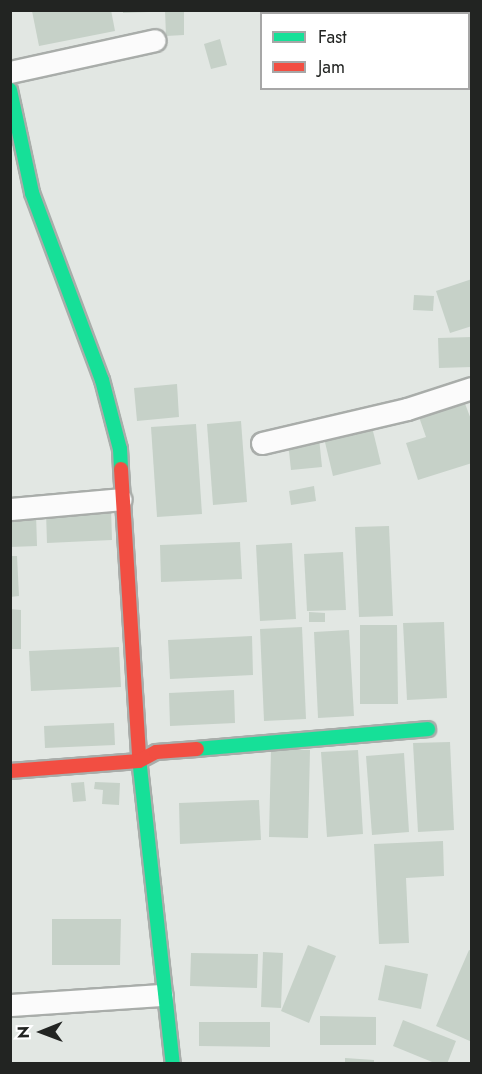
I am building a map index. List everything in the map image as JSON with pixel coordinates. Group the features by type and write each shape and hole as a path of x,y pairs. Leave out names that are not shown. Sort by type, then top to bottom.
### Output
{"street":[{"path":"10,72 156,39"},
{"path":"10,90 16,153 102,380 120,449 121,499 139,761 162,995 173,1064"},
{"path":"262,443 406,409 471,388"},
{"path":"10,509 121,499"},
{"path":"10,771 139,761 156,752 428,729"},
{"path":"10,1005 162,995"}],"building":[{"path":"111,10 115,31 39,46 32,11"},
{"path":"123,10 149,10 149,12 123,13"},
{"path":"165,10 184,10 184,35 166,36"},
{"path":"220,39 227,65 211,69 204,44"},
{"path":"472,279 472,326 450,333 436,291"},
{"path":"414,295 434,296 433,311 413,310"},
{"path":"472,337 472,367 439,368 438,338"},
{"path":"177,384 179,417 137,421 134,388"},
{"path":"464,401 472,422 472,463 418,480 406,443 426,437 419,417"},
{"path":"241,421 247,502 213,505 207,424"},
{"path":"196,424 202,514 157,517 151,427"},
{"path":"372,427 381,464 333,476 324,438"},
{"path":"319,438 322,467 291,470 288,442"},
{"path":"314,486 316,501 291,505 289,491"},
{"path":"111,509 112,540 47,543 46,512"},
{"path":"36,514 37,546 10,547 10,515"},
{"path":"389,526 393,616 359,617 355,527"},
{"path":"240,542 242,579 161,582 160,545"},
{"path":"292,543 296,619 260,621 256,545"},
{"path":"343,552 346,610 307,611 304,554"},
{"path":"10,556 17,556 19,596 10,597"},
{"path":"10,609 21,610 21,649 10,649"},
{"path":"309,612 325,613 325,622 309,622"},
{"path":"444,622 447,698 407,700 403,623"},
{"path":"360,625 397,625 398,704 360,704"},
{"path":"302,627 306,719 264,721 260,629"},
{"path":"349,630 354,716 318,718 314,632"},
{"path":"252,636 253,675 170,679 168,640"},
{"path":"119,647 121,687 31,691 29,651"},
{"path":"234,690 235,723 170,726 169,693"},
{"path":"114,723 115,745 45,748 44,726"},
{"path":"450,742 454,830 418,832 413,743"},
{"path":"271,749 310,750 308,838 269,837"},
{"path":"358,750 363,834 327,837 321,752"},
{"path":"404,753 409,832 372,835 366,756"},
{"path":"84,782 86,801 73,802 71,783"},
{"path":"95,782 120,783 119,805 102,804 103,790 94,789"},
{"path":"259,800 261,840 180,844 179,803"},
{"path":"443,841 444,876 406,878 409,943 379,944 374,844"},
{"path":"52,919 121,919 120,965 52,965"},
{"path":"308,945 336,956 309,1023 281,1011"},
{"path":"469,950 472,951 472,1042 436,1026"},
{"path":"263,952 283,953 281,1008 261,1007"},
{"path":"191,953 258,954 257,988 190,986"},
{"path":"385,965 428,974 421,1009 378,1000"},
{"path":"320,1016 376,1017 376,1045 320,1045"},
{"path":"403,1020 456,1041 447,1064 437,1064 393,1046"},
{"path":"199,1022 270,1022 270,1047 199,1046"},
{"path":"345,1058 374,1060 374,1064 345,1064"}],"traffic: fast":[{"path":"10,90 32,193 102,380 120,449 121,469"},
{"path":"197,749 428,729"},
{"path":"139,758 173,1064"}],"traffic: jam":[{"path":"121,469 139,758"},
{"path":"10,771 139,761 156,752 197,749"}]}
